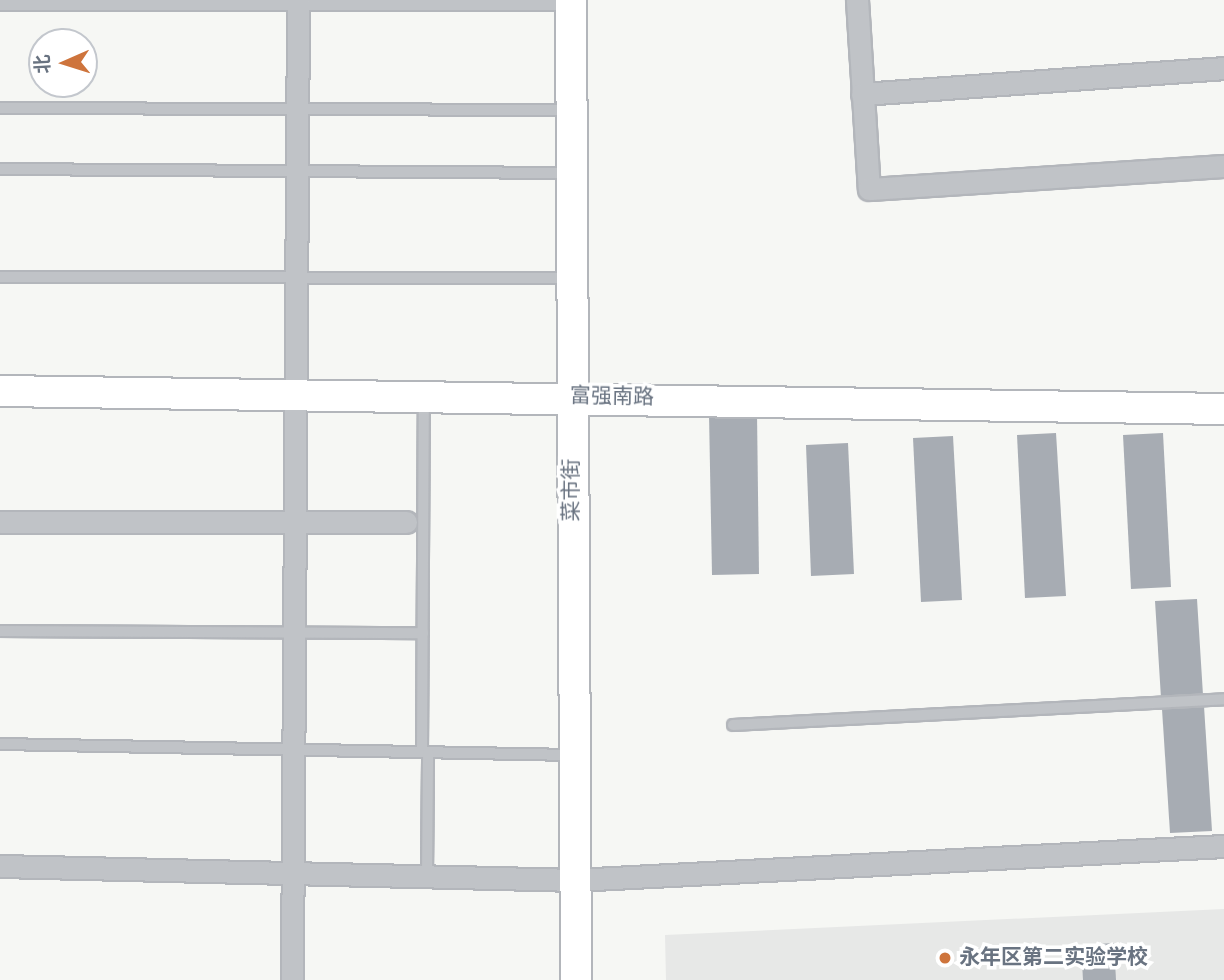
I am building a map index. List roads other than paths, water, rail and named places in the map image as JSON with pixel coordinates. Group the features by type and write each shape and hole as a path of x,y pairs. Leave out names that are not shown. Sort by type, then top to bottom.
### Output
{"street":[{"path":"856,0 869,189 1224,166"},
{"name":"菜市街","path":"571,2 570,278 576,980"},
{"path":"292,980 295,873 298,3"},
{"path":"863,94 1224,68"},
{"name":"富强南路","path":"0,391 297,392 1224,410"},
{"path":"0,522 406,522"},
{"path":"0,866 575,880 1224,846"}],"lane":[{"path":"0,5 571,2"},
{"path":"0,108 571,110"},
{"path":"0,169 570,173"},
{"path":"0,277 570,278"},
{"path":"424,394 423,634 427,876"},
{"path":"0,631 423,634"},
{"path":"733,725 1224,699"},
{"path":"0,744 574,755"}],"place":[{"name":"永年区第二实验学校","path":"945,958"}]}
